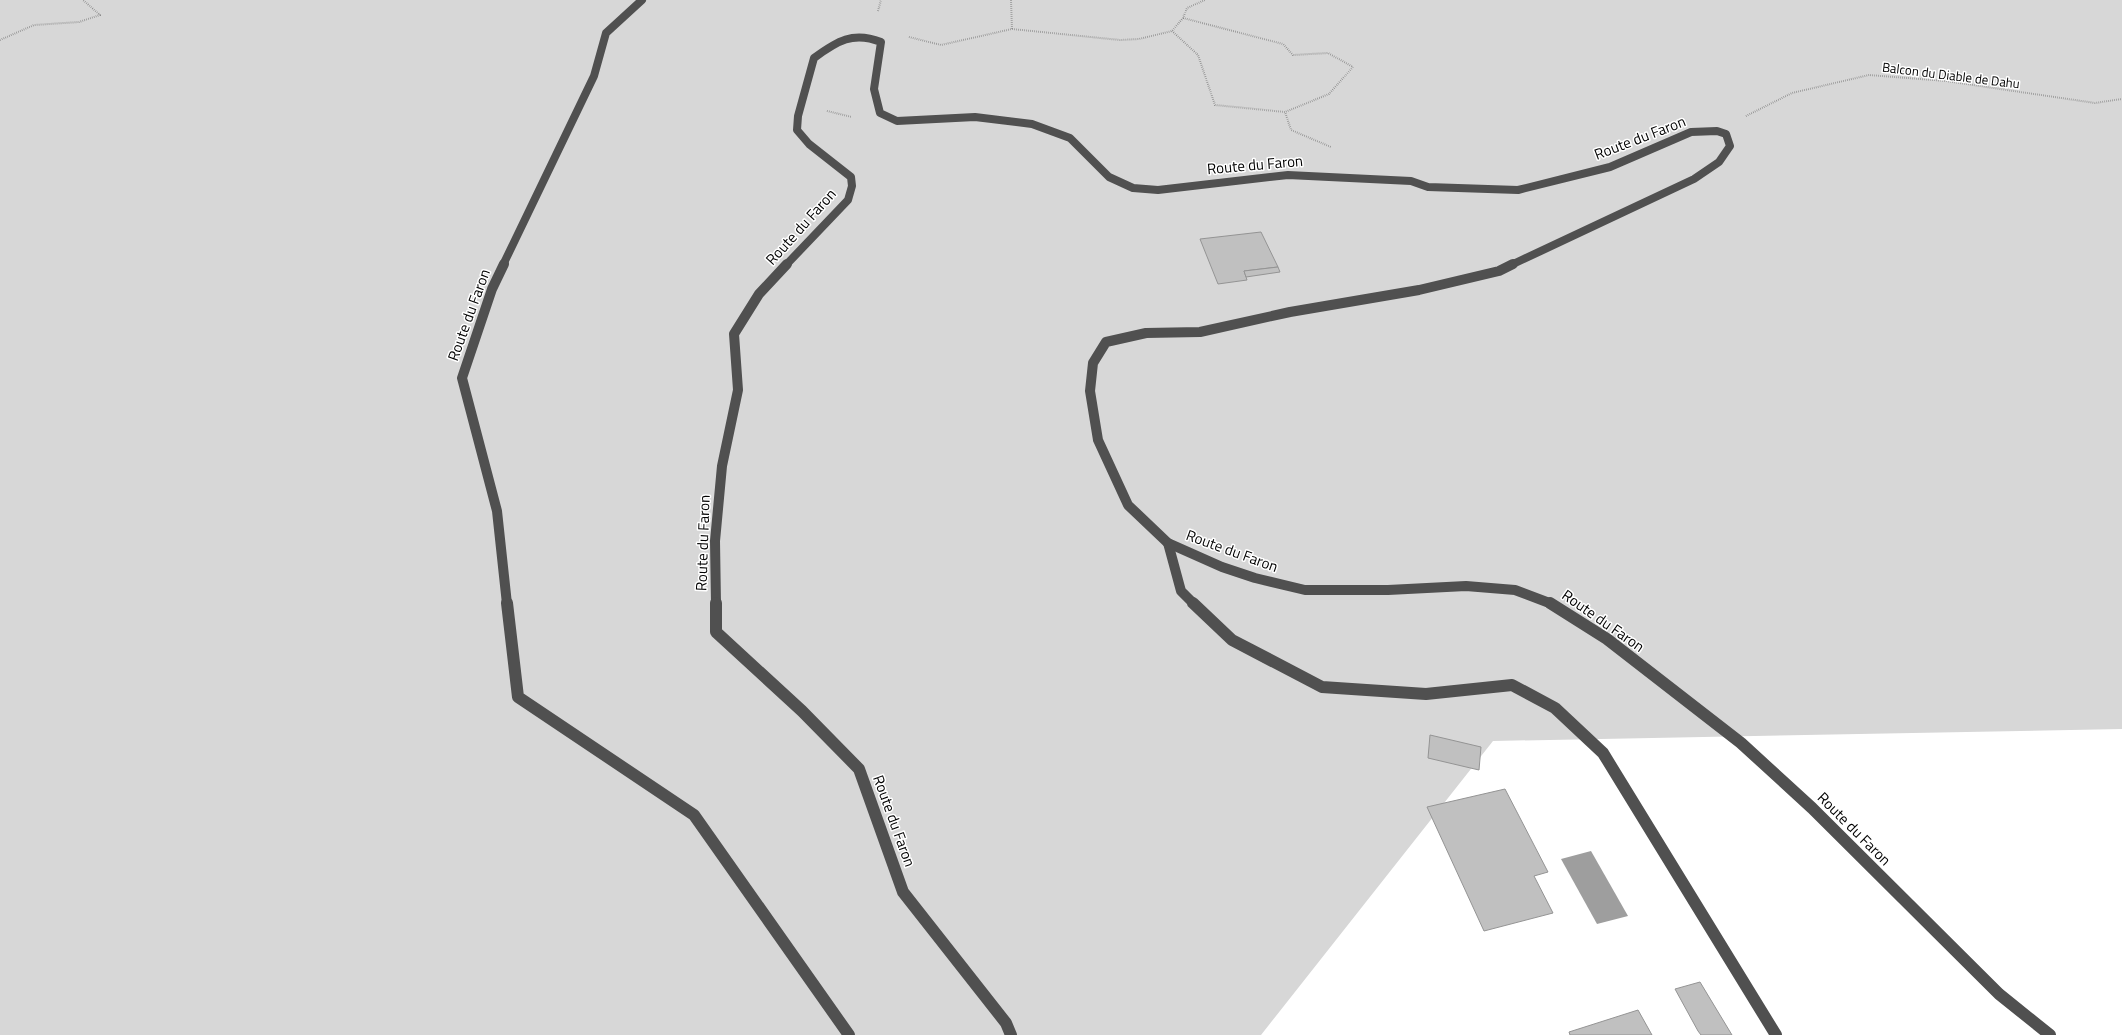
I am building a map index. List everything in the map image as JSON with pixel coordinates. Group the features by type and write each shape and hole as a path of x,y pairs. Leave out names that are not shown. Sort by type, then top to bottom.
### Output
{"street":[{"name":"Route du Faron","path":"642,0 606,33 594,76 492,289 462,378 497,511 518,697 694,816 849,1035"},
{"name":"Route du Faron","path":"1011,1035 1006,1023 903,892 859,769 802,711 716,632 715,541 722,466 738,390 734,334 759,294 848,200 852,186 851,177 809,144 797,130 814,58 845,39 868,36 881,42 874,89 880,113 897,122 975,117 1032,124 1070,138 1090,156 1109,177 1133,188 1158,190 1288,175 1411,181 1428,187 1518,190 1610,167 1691,132 1717,131 1726,134 1730,146 1719,162 1694,179 1499,271 1405,293 1290,312 1200,332 1146,333 1106,342 1093,364 1090,391 1098,440 1128,505 1168,543 1222,567 1255,578 1305,590 1388,590 1466,586 1515,590 1556,605 1607,640 1741,743 1812,808 1998,994 2050,1035"},
{"path":"1168,543 1181,591 1232,640 1322,687 1426,694 1512,685 1556,708 1603,753 1776,1035"}],"path":[{"path":"0,40 34,25 79,22 100,15 83,0"},
{"path":"1011,0 1012,29"},
{"path":"903,36 941,45 1012,29 1120,40 1150,38 1172,31 1183,18 1187,8 1205,0"},
{"path":"1172,31 1198,55 1215,106 1285,112 1329,94 1353,67 1328,53 1294,56 1283,44 1183,18"},
{"name":"Balcon du Diable de Dahu","path":"1717,131 1792,92 1869,75 1946,81 2095,103 2122,99"},
{"path":"802,104 859,119 889,117"},
{"path":"1285,112 1291,130 1334,148"}],"shaded area":[{"path":"0,0 2122,0 2122,729 1493,741 1261,1035 0,1035"},
{"path":"1591,851 1628,916 1597,924 1561,859"}],"building":[{"path":"1261,232 1278,267 1244,271 1247,280 1218,284 1200,239"},
{"path":"1278,267 1280,272 1246,277 1244,271"},
{"path":"1430,735 1481,747 1479,770 1428,758"},
{"path":"1505,789 1548,872 1534,876 1553,913 1484,931 1427,807"},
{"path":"1700,982 1732,1035 1701,1035 1698,1031 1675,989"},
{"path":"1638,1010 1652,1035 1570,1035 1569,1032"}]}
